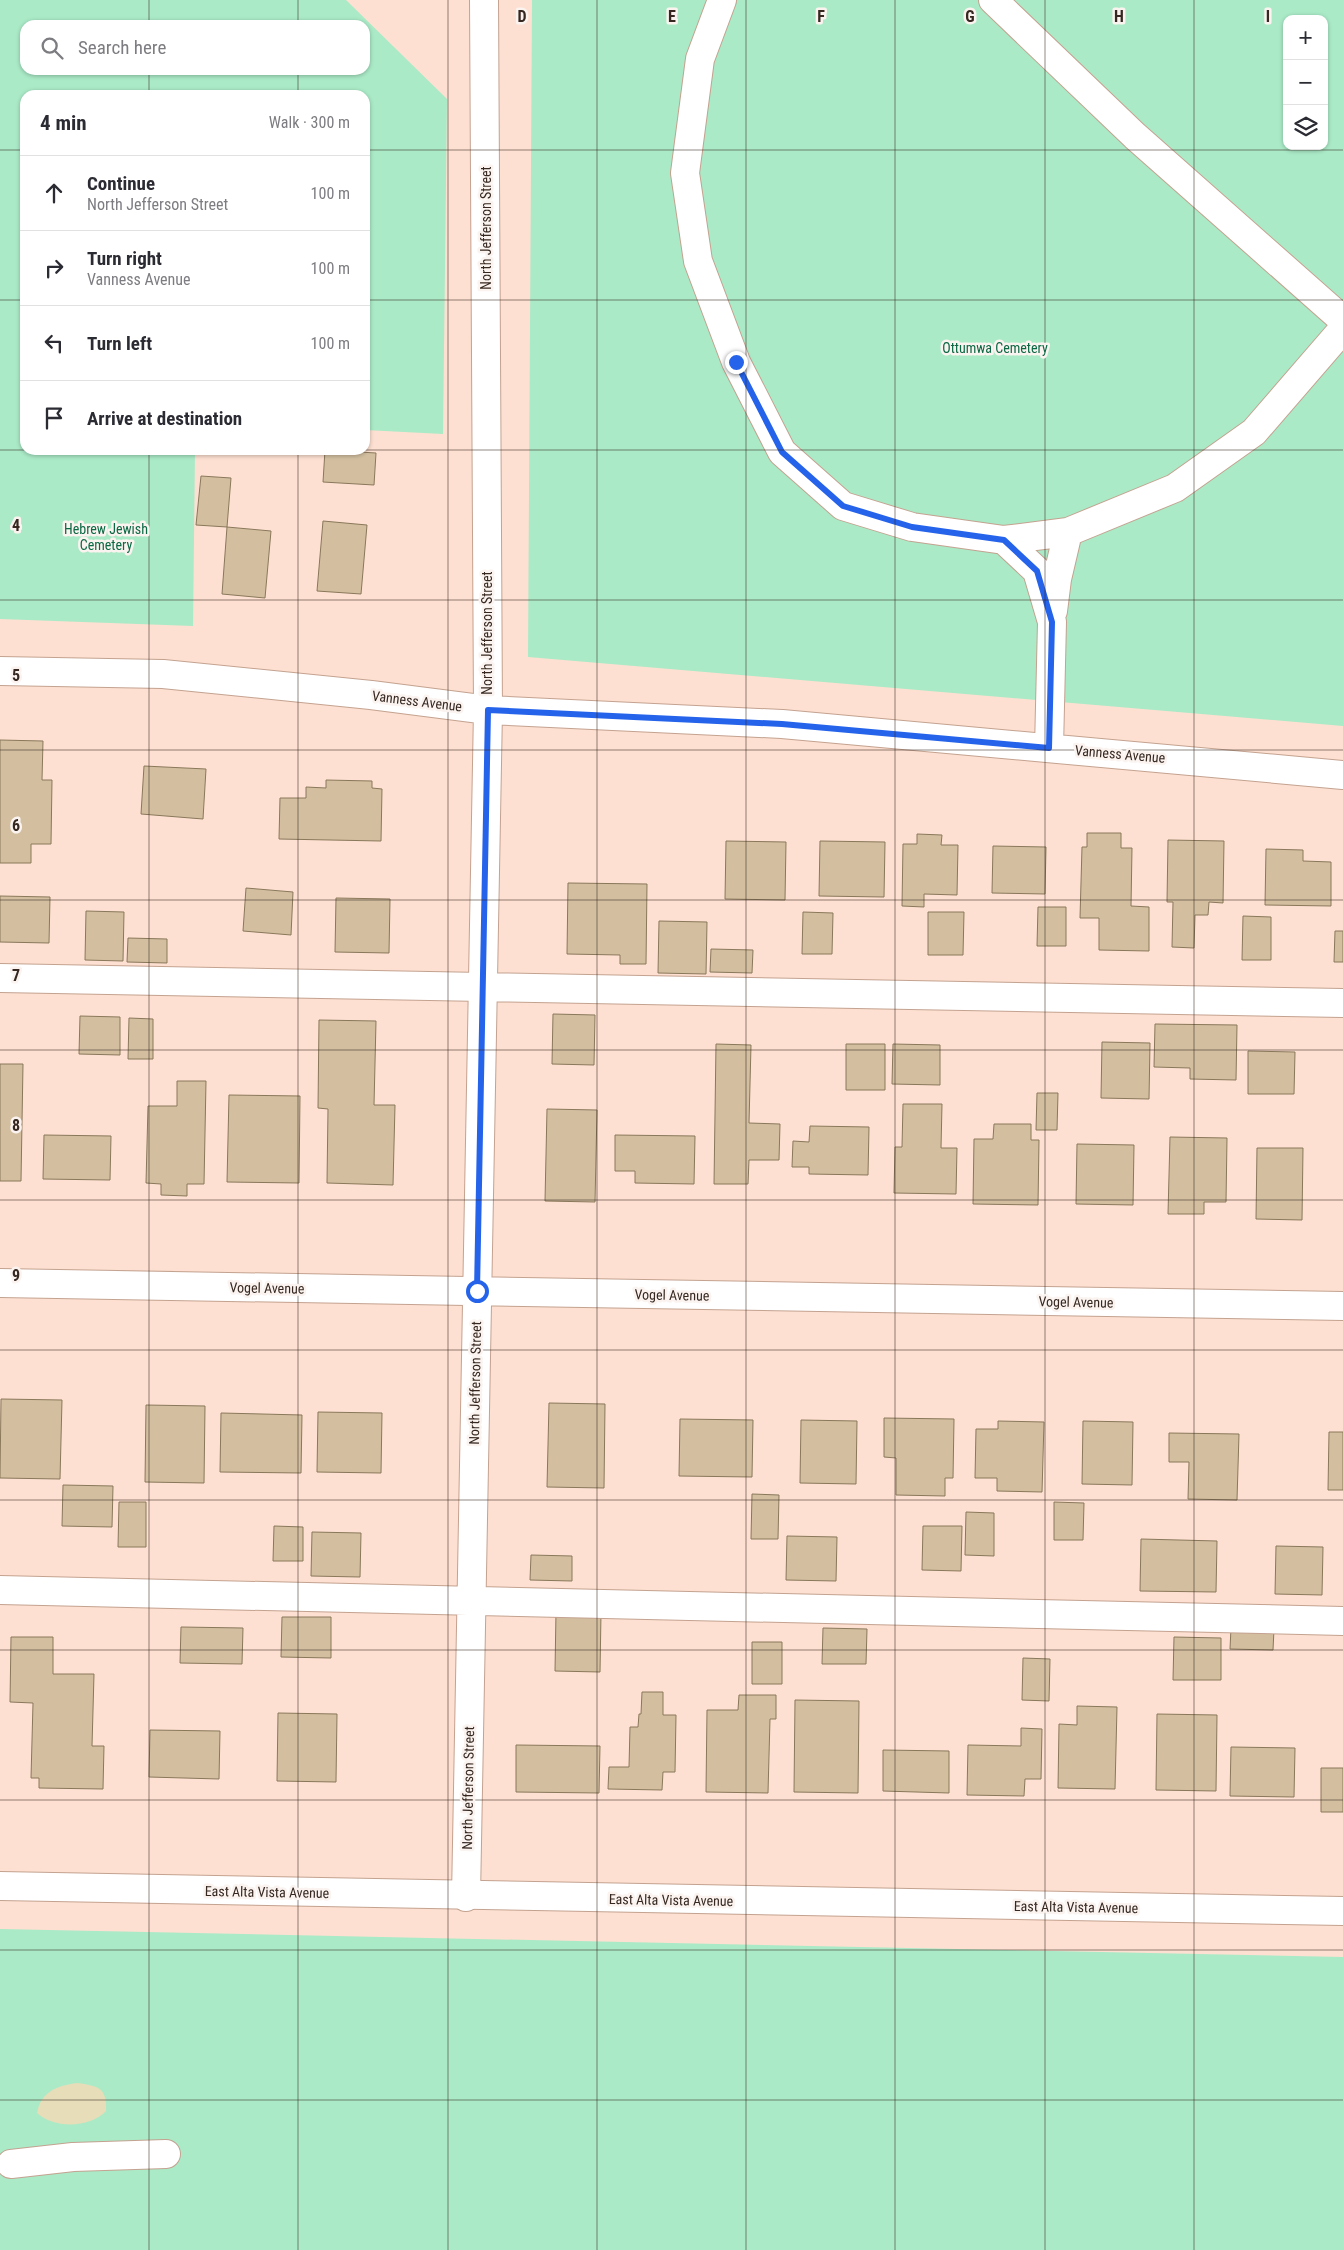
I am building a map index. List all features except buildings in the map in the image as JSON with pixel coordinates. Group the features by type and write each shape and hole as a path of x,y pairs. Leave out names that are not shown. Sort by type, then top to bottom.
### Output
{"street":[{"name":"North Jefferson Street","path":"466,1896 488,710 484,0"},
{"path":"722,0 700,59 685,173 698,261 736,362 782,452 843,506 912,527 1004,540 1068,532 1176,488 1254,432 1343,329"},
{"path":"993,0 1135,136 1343,320"},
{"path":"1049,748 1052,622 1057,579 1068,532"},
{"path":"1004,540 1037,571 1052,622"},
{"name":"Vanness Avenue","path":"0,671 163,674 371,695 488,710 782,724 1343,774"},
{"path":"0,978 1343,1003"},
{"name":"Vogel Avenue","path":"0,1283 1343,1306"},
{"path":"0,1590 1343,1621"},
{"name":"East Alta Vista Avenue","path":"0,1886 1343,1911"},
{"path":"11,2164 73,2157 166,2154"}],"green space":[{"name":"Hebrew Jewish Cemetery","path":"0,0 346,0 366,20 20,20 20,75 370,75 370,24 447,99 443,434 370,430 370,90 20,90 20,455 195,455 193,626 0,619"},
{"name":"Ottumwa Cemetery","path":"532,0 1343,0 1343,726 528,657"},
{"path":"0,1929 1343,1957 1343,2250 0,2250"}],"sand":[{"path":"77,2083 91,2085 103,2093 106,2111 99,2117 82,2123 62,2124 53,2122 37,2113 42,2099 51,2091"}],"route":[{"path":"477,1291 488,710 782,724 1049,748 1052,622 1037,571 1004,540 912,527 843,506 782,452 736,362"}]}
